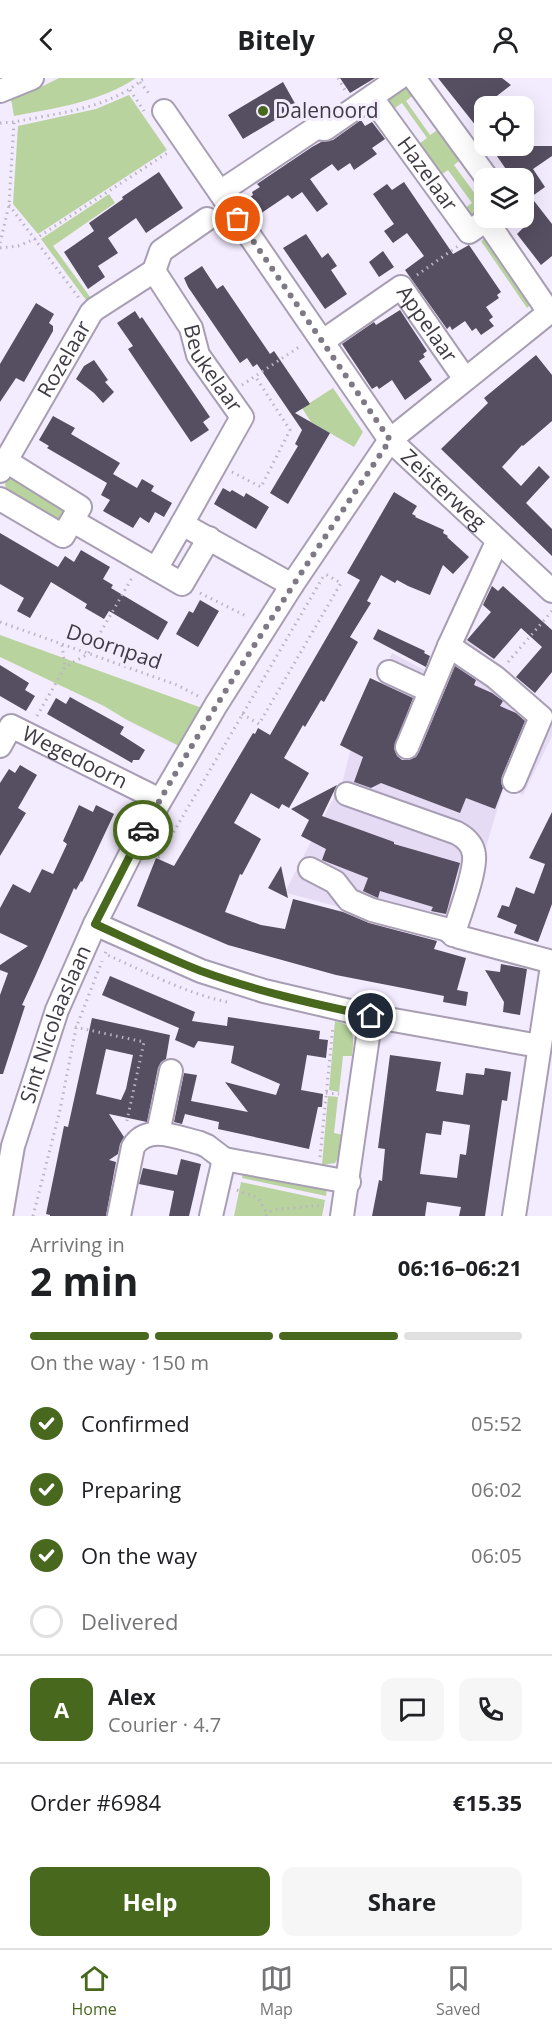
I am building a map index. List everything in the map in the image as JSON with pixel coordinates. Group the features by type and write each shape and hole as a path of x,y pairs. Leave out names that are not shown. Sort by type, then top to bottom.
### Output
{"street":[{"path":"0,91 32,78"},
{"path":"220,192 304,135 316,128 326,129 399,78"},
{"path":"414,78 480,168"},
{"name":"Hazelaar","path":"372,98 474,215"},
{"name":"Zeisterweg","path":"164,111 390,440 552,591"},
{"name":"Rozelaar","path":"3,466 94,309 155,272 161,251 207,219"},
{"name":"Hazelaar","path":"485,228 549,316"},
{"name":"Beukelaar","path":"149,565 182,524 242,417 198,355 191,328 155,272"},
{"name":"Appelaar","path":"321,338 397,289 465,379"},
{"name":"Sint Nicolaaslaan","path":"1,1216 7,1144 53,1020 95,924 160,800 216,705 292,585 390,440 465,379 549,316"},
{"path":"0,499 63,537 80,507 3,466"},
{"path":"73,521 182,584 209,538"},
{"path":"182,524 292,585"},
{"path":"407,747 449,646 497,542"},
{"path":"449,646 495,677 541,717 514,781"},
{"path":"389,672 430,691"},
{"name":"Wegedoorn","path":"0,746 13,726 160,800"},
{"path":"346,794 457,833 471,844 474,854 473,867 453,935"},
{"path":"310,869 335,882 349,900 372,910 445,928 453,935 552,964 514,1216"},
{"path":"95,924 201,971 264,991 371,1016 539,1046"},
{"path":"342,1216 349,1182 371,1016"},
{"path":"118,1216 133,1147 147,1137 171,1071"},
{"path":"147,1137 200,1143 224,1159 349,1182"},
{"path":"212,1216 224,1159"}],"path":[{"path":"0,123 95,104 130,90 144,78"},
{"path":"0,243 9,205 14,122"},
{"path":"0,248 18,246 36,239 171,150"},
{"path":"9,205 91,314"},
{"path":"397,289 465,241 477,228"},
{"path":"227,395 321,338"},
{"path":"216,465 261,487 290,429 255,376"},
{"path":"13,726 65,667 88,654 149,565"},
{"path":"148,864 153,854 159,856 242,714 325,574 341,583 259,724 242,714"},
{"path":"182,584 266,626"},
{"path":"495,677 552,611"},
{"name":"Doornpad","path":"0,622 177,685 216,705"},
{"path":"62,645 65,667"},
{"path":"33,1216 60,1110 76,1028 105,954"},
{"path":"318,1177 334,1008"},
{"path":"53,1020 76,1028 144,1042 126,1127 147,1137"},
{"path":"235,1199 239,1179"},
{"path":"237,1190 258,1198 267,1215 278,1208 327,1206 328,1198"},
{"path":"289,1209 290,1214"}],"shaded area":[{"path":"460,633 552,711 552,736 523,795 504,787 459,937 447,936 287,893 286,890 343,780 350,752 392,653 430,673"}],"green space":[{"path":"59,78 136,78 93,98 62,107 14,116 11,99"},
{"path":"408,80 417,92 406,101 430,135 442,127 464,157 454,165 474,192 474,216 468,221 461,211 472,203 448,170 437,178 415,147 427,138 402,103 389,112 381,100"},
{"path":"129,95 167,150 38,234 13,204 18,126 96,109"},
{"path":"109,194 115,203 53,246 93,301 89,304 41,239"},
{"path":"488,236 533,302 527,308 481,241"},
{"path":"333,388 363,432 354,447 311,422 302,408"},
{"path":"10,475 66,511 60,520 6,489 5,484"},
{"path":"0,635 202,708 179,746 104,706 0,657"},
{"path":"335,1021 350,1029 353,1039 352,1056 343,1056 339,1092 329,1090"},
{"path":"328,1096 338,1097 334,1133 343,1135 341,1154 335,1163 322,1165"},
{"path":"244,1169 327,1187 326,1196 242,1178"},
{"path":"241,1182 325,1200 322,1216 234,1216"}],"building":[{"path":"340,78 375,78 350,93"},
{"path":"438,78 502,78 511,85 497,96 474,96 474,123"},
{"name":"Dalenoord","path":"283,82 297,107 243,139 228,115"},
{"path":"361,120 365,126 372,122 385,139 372,148 377,154 354,170 350,163 338,171 332,164 310,179 328,204 317,212 302,192 292,199 288,195 260,214 249,198 253,195 252,192 260,187 257,184 312,147 321,142 333,140"},
{"path":"534,146 552,146 552,156 534,168 505,168 497,156 534,156"},
{"path":"534,170 545,187 534,195"},
{"path":"159,172 183,208 146,233 136,218 108,238 118,253 98,266 105,277 88,289 64,252 94,231 89,223"},
{"path":"404,182 453,254 469,245 501,292 497,295 499,298 486,307 493,317 489,320 494,326 481,335 476,328 472,331 465,321 452,330 450,326 447,329 405,270 424,256 407,233 393,243 384,231 394,224 373,194 387,184 392,190"},
{"path":"534,201 552,224 552,256 541,265 517,234 523,228 534,228"},
{"path":"306,234 322,258 328,253 333,260 337,266 331,270 347,294 325,309 283,248"},
{"path":"383,251 394,267 379,277 369,262"},
{"path":"202,266 217,289 223,285 270,354 274,351 310,404 295,413 330,433 288,504 270,493 298,446 295,444 302,430 257,364 253,367 247,358 240,363 188,287 184,278"},
{"path":"36,303 54,314 49,323 53,326 53,331 24,382 16,378 0,402 0,364"},
{"path":"400,310 427,351 423,354 425,357 419,361 432,380 405,400 392,380 379,389 377,386 372,389 342,344 374,322 376,325"},
{"path":"135,311 140,319 142,317 210,417 203,422 209,430 191,442 128,349 133,346 117,323"},
{"path":"536,355 552,375 552,421 522,445 502,467 521,486 539,466 550,477 526,503 552,529 552,556 441,449 488,403 484,398"},
{"path":"94,360 108,380 105,382 114,392 103,403 76,379 84,366"},
{"path":"53,416 75,428 71,434 120,463 113,474 137,488 142,479 154,486 151,491 172,503 164,517 155,512 149,523 140,517 133,528 103,511 110,500 101,495 107,483 47,448 49,446 39,440"},
{"path":"223,488 244,497 246,493 269,507 256,529 214,504"},
{"path":"394,492 417,506 412,514 415,517 444,530 443,533 469,557 453,574 443,565 430,595 397,580 395,583 381,575 367,601 371,603 350,637 358,642 324,702 321,700 305,727 303,725 284,758 309,773 289,808 282,804 279,809 251,793 234,823 261,839 242,875 240,874 225,912 261,925 285,929 293,899 437,941 434,949 466,958 457,990 468,992 466,1006 443,1002 444,996 336,975 228,945 137,906 156,858 174,866 253,733 255,734 258,728 270,735 360,580 347,573"},
{"path":"0,533 58,567 65,556 74,562 81,550 110,567 103,579 113,585 111,588 168,622 158,640 109,611 104,619 85,608 87,604 51,582 30,618 17,611 24,598 0,584"},
{"path":"492,586 498,591 503,586 552,630 552,672 535,693 516,677 542,647 521,628 494,659 467,640 491,612 483,605"},
{"path":"200,600 219,611 198,647 176,634 189,611 193,613"},
{"path":"378,629 425,651 424,653 430,656 426,667 373,639"},
{"path":"0,665 29,683 25,690 35,696 26,711 0,696"},
{"path":"455,666 476,680 474,685 503,701 500,706 516,713 525,721 502,776 503,788 495,809 466,798 460,813 381,783 371,788 354,782 363,757 340,745 370,678 413,698 394,748 397,756 402,760 409,760 416,757 419,752"},
{"path":"70,697 124,727 120,734 145,750 139,760 133,760 132,763 47,714 56,698 66,704"},
{"path":"20,765 37,775 18,808 26,813 0,856 0,783 9,769 15,773"},
{"path":"337,785 322,816 394,842 394,844 460,863 446,914 431,911 433,907 380,891 378,898 363,891 368,878 322,860 326,849 301,836 309,820 291,809"},
{"path":"79,805 93,812 96,805 114,814 82,882 76,890 74,888 22,1005 25,1006 3,1074 0,1074 0,995 8,973 0,970 0,965 28,946 0,933 0,908 13,884 30,893 42,869 53,874 67,844 63,841"},
{"path":"552,812 552,904 538,942 514,933 517,925 497,917 502,905 509,907 516,887 534,894 545,864 529,858"},
{"path":"281,866 288,898 268,888"},
{"path":"501,964 527,969 520,1015 503,1012 504,1002 485,970 500,972"},
{"path":"110,976 195,1012 192,1021 227,1026 228,1017 320,1031 319,1039 328,1040 326,1058 307,1055 301,1090 323,1094 322,1107 318,1107 309,1149 218,1129 219,1122 185,1114 182,1124 174,1122 184,1073 197,1075 191,1101 248,1112 225,1082 276,1095 280,1084 231,1063 234,1046 198,1041 194,1048 175,1040 179,1028 102,995"},
{"path":"92,1018 170,1035 166,1059 158,1068 147,1122 109,1114 124,1137 118,1154 109,1160 116,1162 106,1216 50,1216 46,1214 64,1126 68,1127","holes":["106,1049 133,1055 126,1089 121,1100 96,1094"]},
{"path":"390,1055 441,1062 436,1091 463,1095 466,1073 484,1075 485,1068 511,1072 507,1101 502,1100 485,1216 459,1216 461,1207 427,1202 425,1216 372,1216 379,1180 382,1181 385,1149 378,1148","holes":["443,1121 470,1125 466,1155 460,1154 457,1178 420,1174 426,1133 441,1135"]},
{"path":"181,1159 201,1164 189,1216 169,1216 174,1191 139,1184 143,1168 177,1175"}],"way so far":[{"path":"143,830 216,705 292,585 390,440 238,219"}],"place":[{"name":"Dalenoord","path":"263,111"}],"route":[{"path":"143,830 95,924 201,971 264,991 371,1016"}]}
